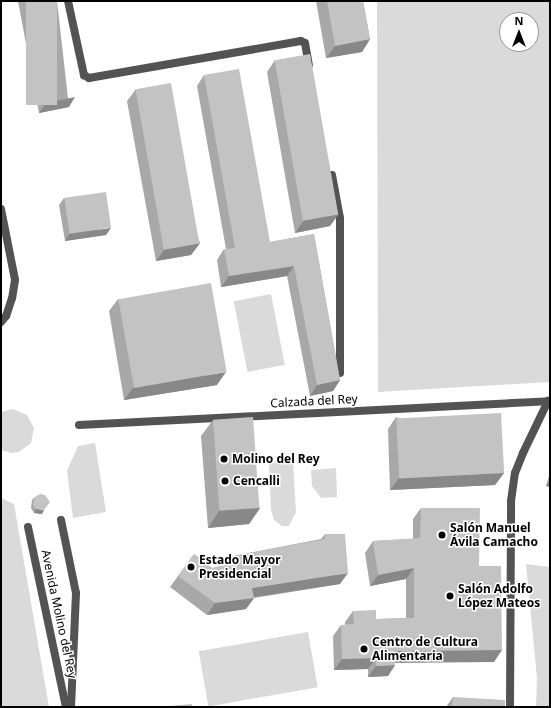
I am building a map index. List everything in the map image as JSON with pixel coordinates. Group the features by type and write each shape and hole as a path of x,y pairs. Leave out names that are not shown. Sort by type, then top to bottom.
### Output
{"street":[{"path":"68,1 84,75 89,78 301,41 305,43 311,74"},
{"path":"330,165 340,218 340,373"},
{"path":"1,209 14,280 12,298 6,316 1,322"},
{"path":"510,707 512,501 515,473 523,453 549,401"},
{"name":"Calzada del Rey","path":"79,425 549,401"},
{"name":"Avenida Molino del Rey","path":"61,520 76,593 70,707"},
{"name":"Avenida Molino del Rey","path":"28,527 66,707"}],"shaded area":[{"path":"377,1 550,1 550,382 378,392"},
{"path":"271,294 285,365 247,372 234,301"},
{"path":"13,409 27,415 34,428 31,443 19,452 12,453 1,450 1,412"},
{"path":"95,443 106,512 73,518 67,471 78,446"},
{"path":"293,462 296,512 289,526 282,526 274,520 271,510 269,463"},
{"path":"336,468 337,497 321,498 312,486 311,470"},
{"path":"1,498 14,504 49,707 1,707"},
{"path":"526,564 550,567 550,707 536,707 537,678"},
{"path":"308,632 318,687 208,706 199,651"}],"building":[{"path":"26,1 57,1 57,105 26,105"},
{"path":"327,1 363,1 370,39 335,46"},
{"path":"310,54 338,215 303,221 275,60"},
{"path":"239,69 270,242 314,234 340,380 317,385 294,266 229,276 224,249 235,248 204,75"},
{"path":"171,83 199,244 164,250 136,89"},
{"path":"106,192 111,228 69,233 64,198"},
{"path":"211,283 227,372 134,388 118,299"},
{"path":"501,413 504,473 399,478 396,418"},
{"path":"253,417 259,508 219,511 213,420"},
{"path":"40,494 45,495 50,502 44,510 36,509 33,505 35,497"},
{"path":"421,508 480,508 479,566 501,566 502,650 395,651 395,665 376,666 376,658 342,659 341,625 354,624 353,611 376,610 376,619 414,618 414,568 378,575 373,541 420,538"},
{"path":"325,534 345,534 348,573 252,588 254,598 215,603 178,576 194,554 212,568 234,564 233,556 325,539"},
{"path":"453,697 505,700 505,707 452,707"},
{"path":"192,704 192,707 158,707"}],"place":[{"name":"Molino del Rey","path":"224,459"},
{"name":"Cencalli","path":"225,481"},
{"name":"Salón Manuel Ávila Camacho","path":"442,535"},
{"name":"Estado Mayor Presidencial","path":"191,567"},
{"name":"Salón Adolfo López Mateos","path":"450,596"},
{"name":"Centro de Cultura Alimentaria","path":"364,649"}]}
